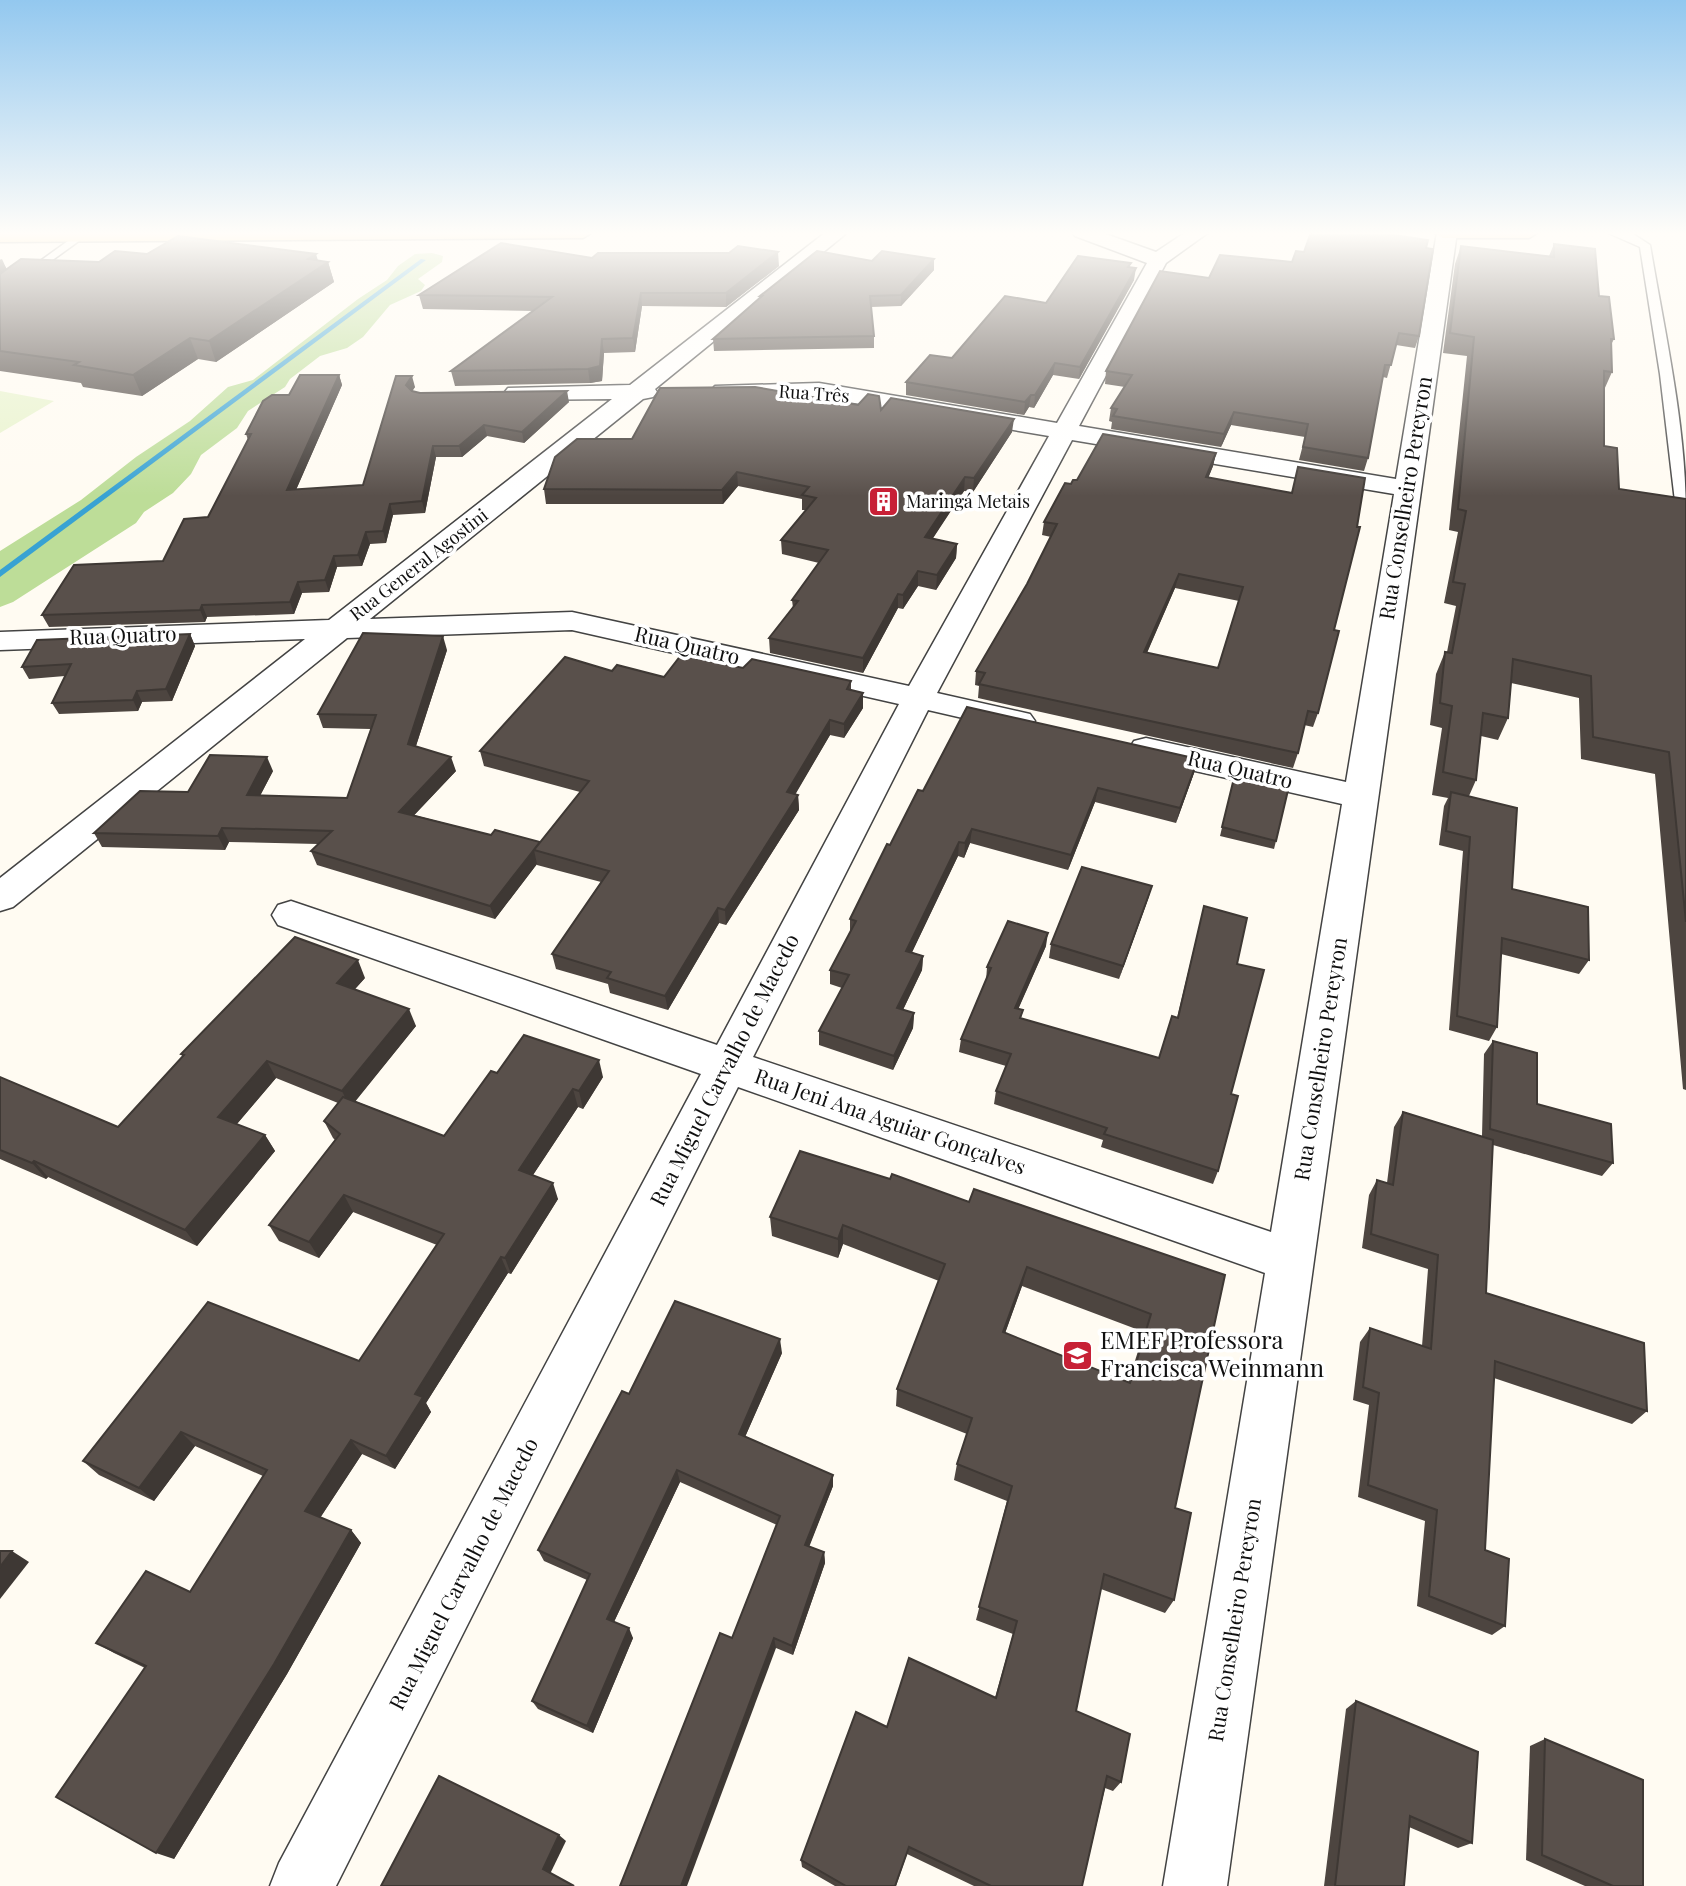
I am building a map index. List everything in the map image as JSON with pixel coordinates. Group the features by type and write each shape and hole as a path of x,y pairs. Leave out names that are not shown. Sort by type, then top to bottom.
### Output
{"street":[{"name":"Rua General Agostini","path":"0,898 727,320"},
{"name":"Rua Miguel Carvalho de Macedo","path":"302,1886 918,698 1125,320"},
{"name":"Rua Conselheiro Pereyron","path":"1195,1886 1432,320"},
{"name":"Rua Três","path":"701,391 819,390 1408,489"},
{"path":"490,393 675,391"},
{"name":"Rua Quatro","path":"0,641 572,621 1052,728"},
{"name":"Rua Quatro","path":"1119,743 1361,797"},
{"name":"Rua Jeni Ana Aguiar Gonçalves","path":"291,915 1290,1260"}],"lane":[{"path":"1660,320 1671,375 1683,510 1686,511"}],"green space":[{"path":"331,320 377,320 363,337 347,348 320,356 290,379 285,387 248,411 237,428 201,455 191,474 173,493 144,512 136,523 13,602 0,607 0,551 81,500 136,457 190,421 228,387 253,380"},
{"path":"0,391 54,401 0,433"}],"building":[{"path":"0,320 241,320 209,341 190,338 133,375 74,365 79,362 0,351"},
{"path":"521,320 636,320 633,338 602,339 600,366 588,369 451,371"},
{"path":"735,320 872,320 874,336 713,339"},
{"path":"984,320 1107,320 1080,367 1055,363 1035,395 1031,395 1025,402 906,382 930,355 952,358"},
{"path":"1134,320 1422,320 1419,336 1399,333 1391,365 1385,365 1368,458 1303,447 1308,424 1234,412 1224,434 1113,416 1117,409 1111,408 1132,375 1106,371"},
{"path":"1452,320 1612,320 1614,339 1611,339 1612,372 1604,371 1604,446 1617,448 1619,489 1686,499 1686,922 1669,752 1593,737 1591,676 1513,659 1508,718 1483,713 1476,780 1443,772 1452,706 1440,703 1445,652 1452,653 1465,584 1453,582 1466,511 1458,509 1474,337 1450,333"},
{"path":"300,375 339,375 287,490 363,485 396,376 412,376 406,385 412,391 420,393 567,391 522,432 484,425 459,446 433,446 422,501 390,504 383,531 366,532 358,555 334,556 325,580 298,582 290,602 202,605 200,610 42,615 74,565 163,561 184,519 208,517 251,434 246,434 263,401 272,395 289,395"},
{"path":"755,387 858,405 868,394 879,396 881,410 891,398 1014,419 974,478 965,477 925,537 957,544 937,575 918,571 903,595 898,594 863,658 769,638 798,601 792,600 828,550 781,540 816,498 802,495 809,487 737,472 722,490 544,489 555,457 577,439 632,439 660,388"},
{"path":"1103,434 1216,453 1206,477 1292,493 1298,467 1365,478 1357,527 1360,527 1334,630 1339,631 1318,713 1308,711 1298,753 979,684 985,673 976,671 1027,584 1057,524 1044,522 1065,483 1071,484 1073,480 1077,480","holes":["1179,574 1243,587 1218,668 1144,652"]},
{"path":"363,633 443,636 408,744 451,757 399,812 491,835 495,830 540,842 490,906 311,851 332,831 222,828 218,836 94,833 140,791 188,792 210,755 267,757 247,795 347,798 376,715 318,714"},
{"path":"190,634 166,689 137,691 133,700 52,703 71,664 22,667 37,640"},
{"path":"681,655 743,668 752,659 851,681 847,689 863,693 844,724 830,720 787,792 798,795 725,910 718,908 665,996 607,978 611,972 552,954 609,871 534,850 589,781 480,751 565,657 612,671 617,665 664,677"},
{"path":"967,707 1198,759 1180,808 1098,788 1071,855 972,829 965,843 959,842 906,951 923,956 897,1008 914,1013 894,1056 819,1031 849,975 830,970 856,921 850,919 887,844 890,845 918,790 923,791"},
{"path":"1235,774 1289,786 1276,841 1222,827"},
{"path":"1451,792 1517,808 1512,889 1588,907 1589,960 1502,938 1497,1027 1457,1016 1470,837 1446,831"},
{"path":"1082,867 1152,886 1123,966 1051,944"},
{"path":"1204,906 1247,918 1237,964 1264,970 1231,1094 1238,1096 1218,1171 1104,1134 1107,1128 996,1091 1011,1054 961,1039 991,968 987,967 1008,921 1048,933 1015,1008 1023,1010 1020,1018 1159,1058 1172,1016 1178,1018"},
{"path":"295,937 358,960 337,983 409,1009 342,1091 267,1061 218,1117 265,1135 185,1230 34,1161 32,1163 0,1150 0,1077 118,1127 184,1055 181,1054"},
{"path":"524,1035 599,1060 579,1091 573,1089 519,1170 553,1183 505,1258 501,1257 415,1394 423,1397 386,1456 351,1440 305,1511 351,1530 274,1664 156,1853 56,1797 146,1666 96,1643 146,1571 190,1592 267,1470 181,1432 139,1488 83,1461 208,1302 359,1361 444,1234 344,1195 309,1242 269,1225 340,1134 324,1121 343,1097 444,1136 491,1071 497,1073"},
{"path":"1493,1041 1537,1053 1537,1104 1611,1124 1613,1163 1490,1129"},
{"path":"1403,1112 1493,1140 1486,1293 1644,1343 1647,1411 1495,1361 1485,1550 1509,1559 1505,1626 1429,1596 1437,1510 1368,1485 1379,1393 1363,1387 1370,1328 1431,1349 1438,1255 1371,1234 1377,1180 1393,1185"},
{"path":"800,1151 890,1179 892,1174 969,1202 974,1189 1225,1275 1175,1508 1191,1513 1174,1600 1104,1574 1076,1711 1130,1734 1121,1782 1107,1776 1082,1886 991,1886 909,1847 895,1886 846,1886 801,1860 856,1712 887,1727 909,1658 996,1698 1017,1621 979,1607 1012,1486 957,1464 972,1418 897,1389 945,1264 843,1225 838,1239 770,1217","holes":["1027,1267 1151,1314 1130,1383 1003,1332"]},
{"path":"675,1301 780,1339 739,1434 833,1475 805,1545 824,1552 792,1646 774,1638 681,1886 620,1886 720,1633 732,1638 780,1516 677,1470 607,1619 629,1628 587,1726 532,1701 590,1574 538,1550 622,1391 629,1394"},
{"path":"0,1551 12,1551 0,1567"},
{"path":"1356,1701 1478,1752 1472,1843 1410,1816 1404,1886 1335,1886"},
{"path":"1545,1739 1643,1780 1643,1886 1613,1886 1542,1855"},
{"path":"439,1776 559,1835 543,1869 574,1886 381,1886"}],"waterway":[{"path":"0,574 342,320"}],"place":[{"name":"Maringá Metais","path":"883,502"},
{"name":"EMEF Professora Francisca Weinmann","path":"1077,1355"}]}
